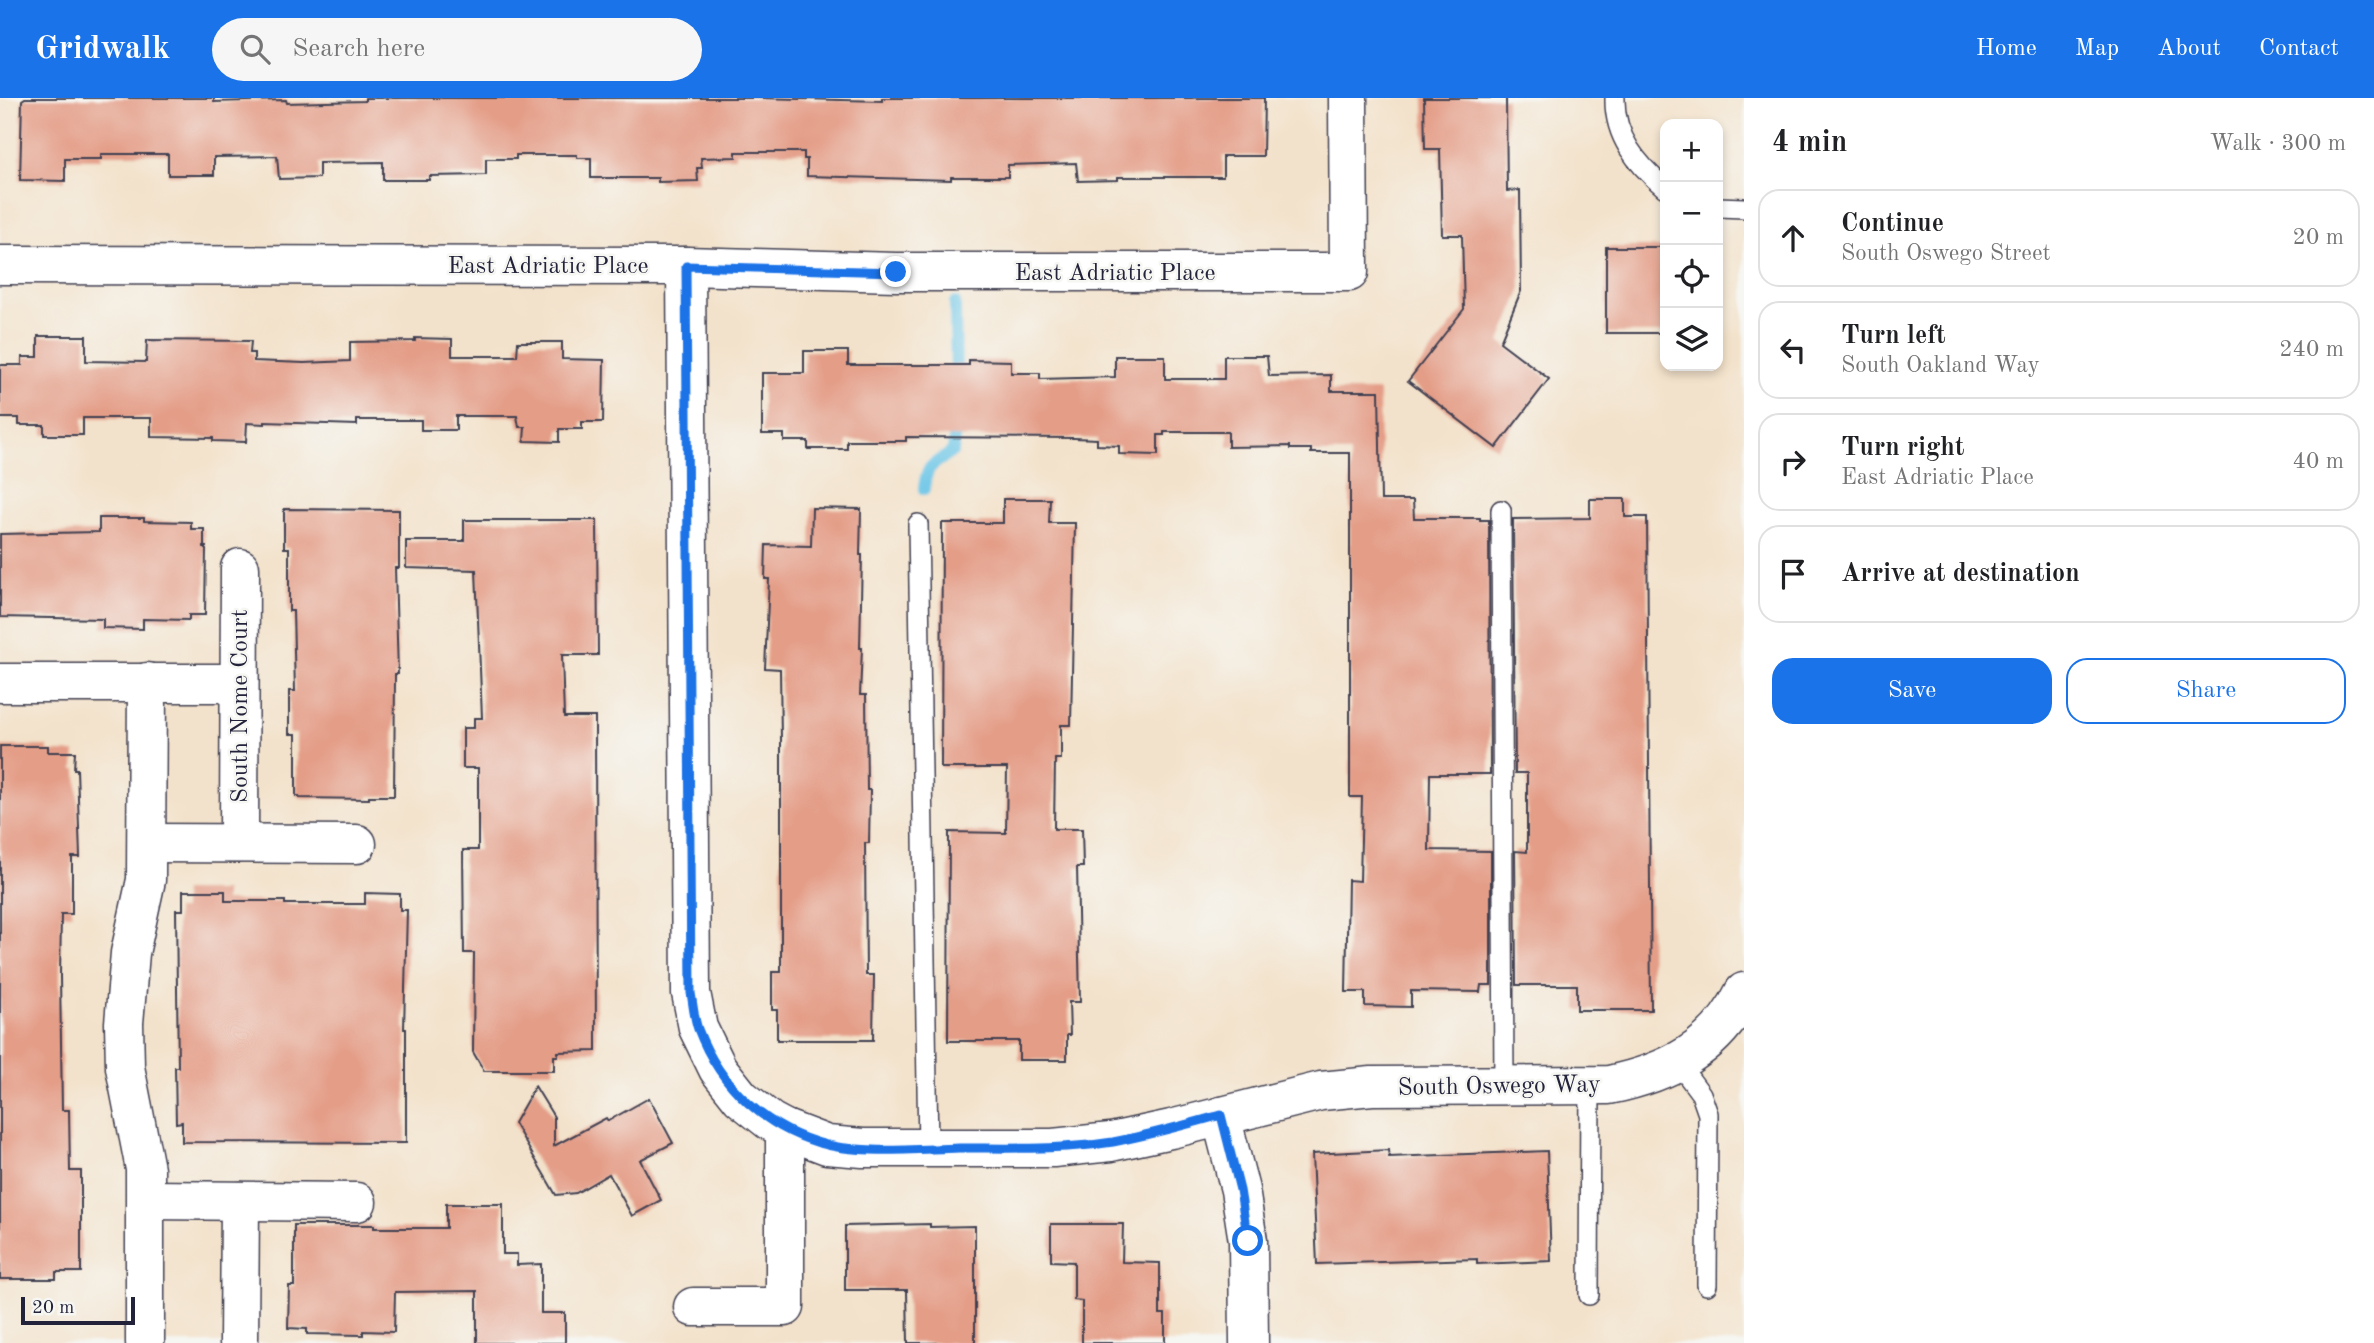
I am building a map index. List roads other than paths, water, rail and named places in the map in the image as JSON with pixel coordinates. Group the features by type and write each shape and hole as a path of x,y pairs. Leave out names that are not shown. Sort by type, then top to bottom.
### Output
{"street":[{"name":"East Adriatic Place","path":"0,265 686,266 896,272 1349,272 1348,98"},
{"name":"South Oswego Way","path":"686,266 691,993 698,1028 718,1069 741,1098 769,1121 827,1145 863,1149 1053,1148 1111,1142 1321,1091 1372,1086 1609,1085 1644,1077 1678,1063 1713,1036 1737,1007 1744,992"},
{"name":"South Nome Court","path":"239,843 240,568"},
{"path":"145,1343 145,1169 125,1067 124,1023 130,953 146,880 147,682"},
{"path":"0,683 239,683"},
{"path":"147,843 357,844"},
{"path":"1221,1115 1240,1190 1248,1241 1249,1343"},
{"path":"693,1307 785,1307 785,1129"},
{"path":"146,1200 357,1202"},
{"path":"239,1343 240,1201"}],"lane":[{"path":"1615,98 1615,110 1624,141 1641,168 1660,184"},
{"path":"1723,207 1744,208"},
{"path":"1502,510 1504,1086"},
{"path":"918,524 928,1149"},
{"path":"1678,1063 1701,1094 1708,1114 1707,1284"},
{"path":"1589,1295 1590,1085"}],"waterway":[{"path":"955,303 956,381"},
{"path":"924,489 930,468 953,451 956,420"}]}
